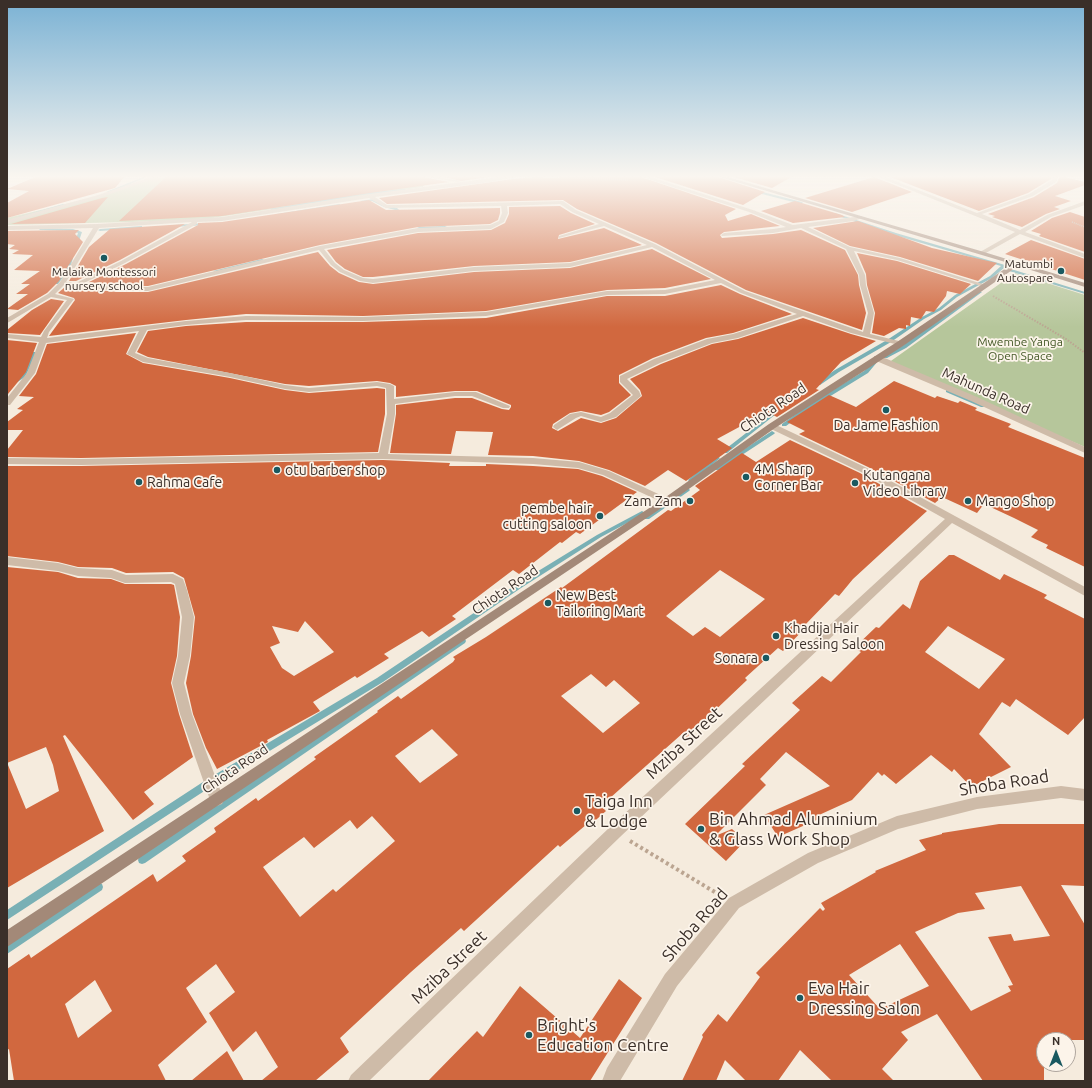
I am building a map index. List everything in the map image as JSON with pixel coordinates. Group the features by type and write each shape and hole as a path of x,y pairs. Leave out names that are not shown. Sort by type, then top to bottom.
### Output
{"street":[{"path":"7,321 50,295 62,283 97,226"},
{"path":"7,228 103,226"},
{"path":"76,284 116,266 190,226"},
{"path":"62,283 118,289 148,289 320,248 418,230 493,226"},
{"path":"561,237 598,226"},
{"path":"608,226 653,245 743,292 853,332 896,343"},
{"path":"724,235 767,232 802,226 848,248 898,259 981,286"},
{"path":"890,226 1085,285"},
{"path":"1004,226 1085,256"},
{"path":"982,253 1006,242 1031,226"},
{"path":"320,248 333,264 342,271 362,280 373,281 459,270 570,265 653,245"},
{"path":"848,248 851,251 862,276 863,285 872,313 866,335"},
{"name":"Chiota Road","path":"7,939 666,501 772,426 877,358 896,343 981,286 1017,264"},
{"path":"7,336 43,340 186,323 246,318 363,319 486,314 607,294 665,292 720,281"},
{"path":"7,403 34,368 46,332 71,298 86,286"},
{"path":"50,295 71,298"},
{"path":"558,427 574,416 581,414 588,414 601,420 613,415 637,396 636,393 624,382 623,378 657,360 699,345 734,336 803,314"},
{"path":"144,329 131,354 146,360 230,375 285,387 309,390 390,386 391,402 389,429 383,456"},
{"name":"Mahunda Road","path":"877,358 974,399 1085,450"},
{"path":"391,402 455,394 473,394 506,406"},
{"path":"772,426 864,470 1085,592"},
{"path":"7,461 81,462 383,456 534,461 579,465 606,473 666,501"},
{"name":"Mziba Street","path":"357,1081 615,832 951,518"},
{"path":"7,561 58,566 78,572 112,574 125,579 173,578 179,582 188,617 184,656 178,683 186,714 217,800"},
{"name":"Shoba Road","path":"611,1081 613,1074 671,980 734,903 813,858 897,823 977,803 1061,792 1085,795"}],"path":[{"path":"981,286 1009,305 1066,339 1085,353"},
{"path":"615,832 734,903"}],"green space":[{"name":"Mwembe Yanga Open Space","path":"1015,273 1085,295 1085,447 888,363"}],"building":[{"path":"182,226 120,260 76,281 69,281 89,247 110,229"},
{"path":"197,226 447,226 418,227 320,245 148,286 118,286 89,282"},
{"path":"499,226 589,226 559,235 558,239 604,228 642,245 570,262 474,266 373,277 363,277 345,269 336,262 327,250 418,233 491,230"},
{"path":"616,226 780,226 724,232 720,235 722,238 801,230 845,250 858,275 866,313 862,330 746,290 656,243"},
{"path":"827,226 871,226 932,248 997,263 978,281 900,257 850,246 813,228"},
{"path":"1039,226 1085,226 1085,252 1039,236 1041,234 1031,231"},
{"path":"79,230 75,234 83,242 59,281 47,293 18,310 7,309 28,294 16,294 30,284 21,284 40,271 14,270 33,255 12,254 19,250 9,249 15,245 7,244 7,231"},
{"path":"1031,240 1085,259 1085,280 1005,254"},
{"path":"652,249 711,279 665,288 607,290 486,311 363,316 246,314 49,336 75,300 74,298 58,293 65,287 118,292 148,292 318,252 330,266 339,273 359,282 373,284 474,272 570,268"},
{"path":"857,253 897,261 971,284 960,294 947,291 946,296 934,312 926,311 921,319 911,317 910,326 906,325 906,329 899,328 884,336 872,333 875,313 867,285 866,274"},
{"path":"721,285 792,314 733,333 706,338 653,358 619,375 619,383 631,395 609,412 601,415 581,411 570,413 553,424 552,428 558,431 581,418 601,423 616,418 642,396 640,390 630,379 661,364 712,344 738,339 803,318 876,341 841,362 816,389 819,390 777,417 767,412 717,439 732,448 686,481 668,470 645,486 609,470 579,461 533,456 488,455 493,432 456,431 451,454 390,453 396,405 455,398 472,398 502,409 509,410 511,407 511,405 477,391 455,391 396,397 396,386 390,383 377,381 309,386 285,384 148,357 137,352 148,331 186,326 246,322 363,322 486,318 607,296 665,296"},
{"path":"51,299 64,301 40,335 7,333 7,330 32,310"},
{"path":"136,333 126,354 143,363 230,378 285,390 309,393 377,388 385,389 385,414 378,452 81,458 7,457 7,450 23,430 7,430 7,422 23,410 17,409 34,397 19,396 36,374 47,344"},
{"path":"7,340 37,343 26,372 8,394"},
{"path":"894,381 935,398 937,396 958,403 960,401 977,408 975,410 1011,424 1008,427 1085,458 1085,567 1046,548 1048,545 1031,537 1038,530 1014,518 984,504 977,513 942,497 935,503 868,467 799,434 805,431 787,422 829,395 856,407"},
{"path":"790,440 860,473 927,511 853,579 839,596 835,594 803,627 805,628 783,651 778,648 745,678 747,680 687,737 683,733 601,806 606,811 589,826 587,824 560,847 558,845 464,931 461,928 411,972 340,1038 349,1052 315,1081 261,1081 278,1067 256,1031 233,1052 209,1013 235,992 216,964 186,988 207,1022 158,1065 166,1081 14,1081 9,1049 7,1050 7,969 29,954 31,958 153,874 157,882 186,861 182,856 216,832 214,828 256,798 258,801 316,759 314,757 398,696 401,699 453,662 455,659 453,657 561,587 562,588 668,510 671,511 700,490 695,486 742,453 756,462","holes":["720,570 765,599 720,637 705,627 693,636 666,616","591,674 606,687 614,680 640,703 603,733 561,696","432,729 458,755 420,783 395,756","372,816 395,841 336,892 333,889 300,917 263,867 304,837 314,848 350,820 357,829","95,980 112,1011 78,1038 65,1004"]},
{"path":"383,460 450,463 449,466 486,466 486,464 533,466 578,469 602,476 637,492 580,534 576,532 562,543 560,542 519,574 513,570 452,616 456,619 429,637 422,631 384,654 389,658 357,678 355,676 313,702 320,711 267,740 268,742 217,769 206,748 193,714 186,683 191,656 195,617 184,578 173,572 126,573 112,568 78,567 58,562 7,556 7,466","holes":["305,621 334,652 294,676 282,668 270,647 280,643 272,626 298,632"]},
{"path":"949,555 954,555 1000,580 1004,574 1047,595 1044,598 1085,619 1085,717 1068,735 1016,699 1010,707 1002,702 979,734 1011,767 971,787 954,769 952,772 931,755 896,784 884,774 882,776 878,772 852,800 819,815 821,818 778,837 764,815 830,786 786,752 760,779 766,785 715,836 732,829 745,841 726,861 685,824 745,766 742,764 800,710 792,703 822,676 831,682 861,652 854,648 876,627 879,628 903,604 910,609 920,581","holes":["948,626 1005,659 979,689 925,652"]},
{"path":"7,567 58,572 78,578 111,579 125,584 174,585 180,617 177,656 171,683 193,757 144,792 154,804 133,820 65,735 63,736 104,831 7,888 7,765 26,809 59,791 53,765 46,747 7,763"},
{"path":"999,824 1085,824 1085,886 1061,885 1085,925 1085,1040 1076,1040 1076,1032 1036,1032 1036,1072 1044,1072 1044,1081 983,1081 937,1014 901,1032 908,1040 882,1069 894,1081 832,1081 800,1050 778,1081 746,1081 725,1060 716,1081 682,1081 703,1037 702,1035 718,1014 727,1022 760,977 756,973 820,908 823,911 825,909 821,903 876,872 875,871 926,850 919,840 942,834","holes":["1021,886 1050,936 1014,941 1011,934 988,937 1013,985 1008,986 1011,991 971,1011 915,932 958,913 985,909 975,893","900,944 929,986 880,1009 849,975"]},
{"path":"619,979 642,998 590,1081 428,1081 477,1031 483,1037 520,986 580,1038"},
{"path":"227,1051 244,1081 191,1081"}],"waterway":[{"path":"871,226 1004,266"},
{"path":"100,230 141,227"},
{"path":"419,228 445,227"},
{"path":"41,229 73,230 80,232 76,244"},
{"path":"57,283 68,268 71,258"},
{"path":"215,271 262,260"},
{"path":"818,384 837,371 889,341 923,318 940,309 956,296 991,277 1004,266"},
{"path":"1004,266 1010,270 1085,293"},
{"path":"885,357 904,347 980,292"},
{"path":"7,388 23,376 35,353"},
{"path":"784,425 809,407 866,372 876,361"},
{"path":"948,391 983,406"},
{"path":"725,452 779,410"},
{"path":"717,469 772,433"},
{"path":"691,480 717,458"},
{"path":"647,518 687,490"},
{"path":"7,915 209,783 380,680 519,586 599,536 642,513"},
{"path":"142,860 463,641"},
{"path":"7,949 99,887"}],"place":[{"name":"Malaika Montessori nursery school","path":"104,258"},
{"name":"Matumbi Autospare","path":"1061,271"},
{"name":"Da Jame Fashion","path":"886,410"},
{"name":"otu barber shop","path":"277,470"},
{"name":"4M Sharp Corner Bar","path":"746,477"},
{"name":"Rahma Cafe","path":"139,482"},
{"name":"Kutangana Video Library","path":"855,483"},
{"name":"Zam Zam","path":"690,501"},
{"name":"Mango Shop","path":"968,501"},
{"name":"pembe hair cutting saloon","path":"600,516"},
{"name":"New Best Tailoring Mart","path":"548,603"},
{"name":"Khadija Hair Dressing Saloon","path":"776,636"},
{"name":"Sonara","path":"766,658"},
{"name":"Taiga Inn & Lodge","path":"577,811"},
{"name":"Bin Ahmad Aluminium & Glass Work Shop","path":"701,829"},
{"name":"Eva Hair Dressing Salon","path":"800,998"},
{"name":"Bright's Education Centre","path":"529,1035"}]}
